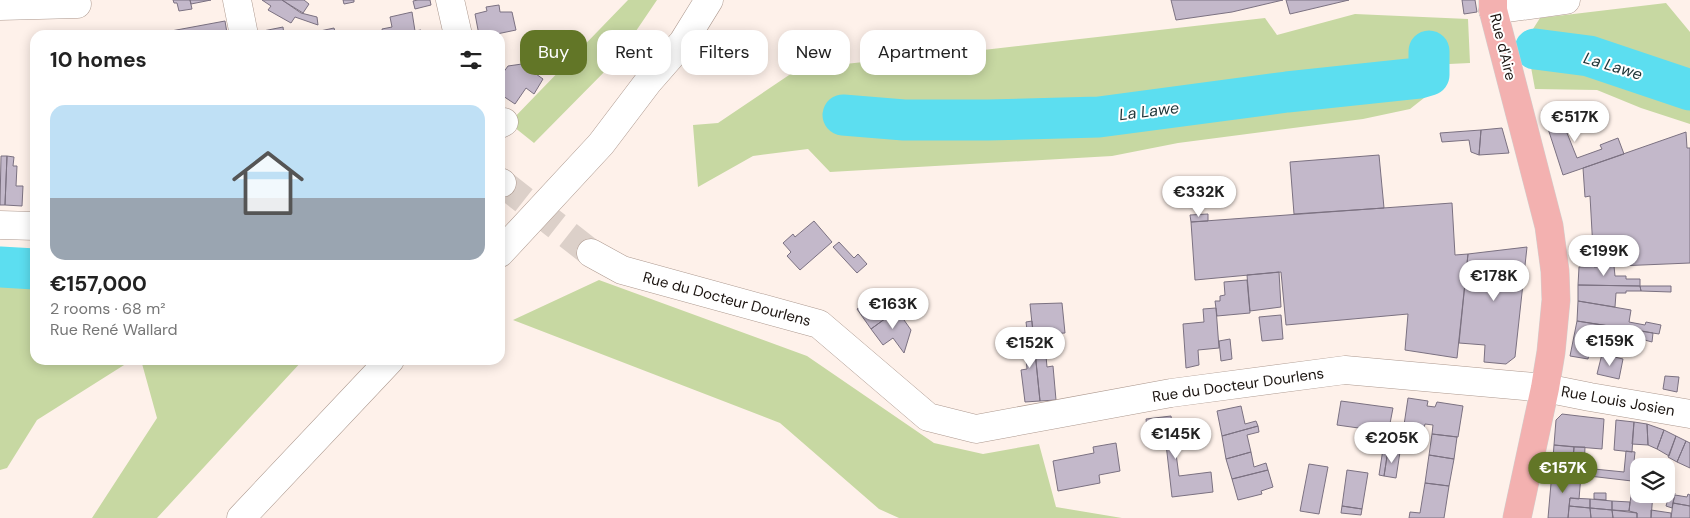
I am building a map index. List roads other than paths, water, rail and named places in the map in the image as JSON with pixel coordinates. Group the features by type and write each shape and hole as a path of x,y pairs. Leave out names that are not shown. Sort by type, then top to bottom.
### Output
{"main road":[{"name":"Rue d'Aire","path":"1493,5 1549,226 1555,260 1556,300 1554,329 1545,388 1517,518"}],"street":[{"path":"237,0 243,30"},
{"path":"450,0 457,30"},
{"path":"505,247 601,144 648,82 683,42 708,0"},
{"path":"1493,5 1566,0"},
{"path":"0,6 77,4"},
{"path":"0,225 30,226"},
{"name":"Rue du Docteur Dourlens","path":"591,253 622,270 819,324 928,417 976,429 1171,393 1345,370 1545,388"},
{"path":"241,518 385,365"},
{"name":"Rue Louis Josien","path":"1545,388 1690,414"}],"waterway":[{"name":"La Lawe","path":"1535,49 1589,56 1690,90"},
{"name":"La Lawe","path":"843,115 904,120 1099,117 1287,92 1419,78 1429,75 1429,51"},
{"name":"La Lawe","path":"0,267 30,269"}],"tunnel":[{"path":"505,185 591,253"}]}
